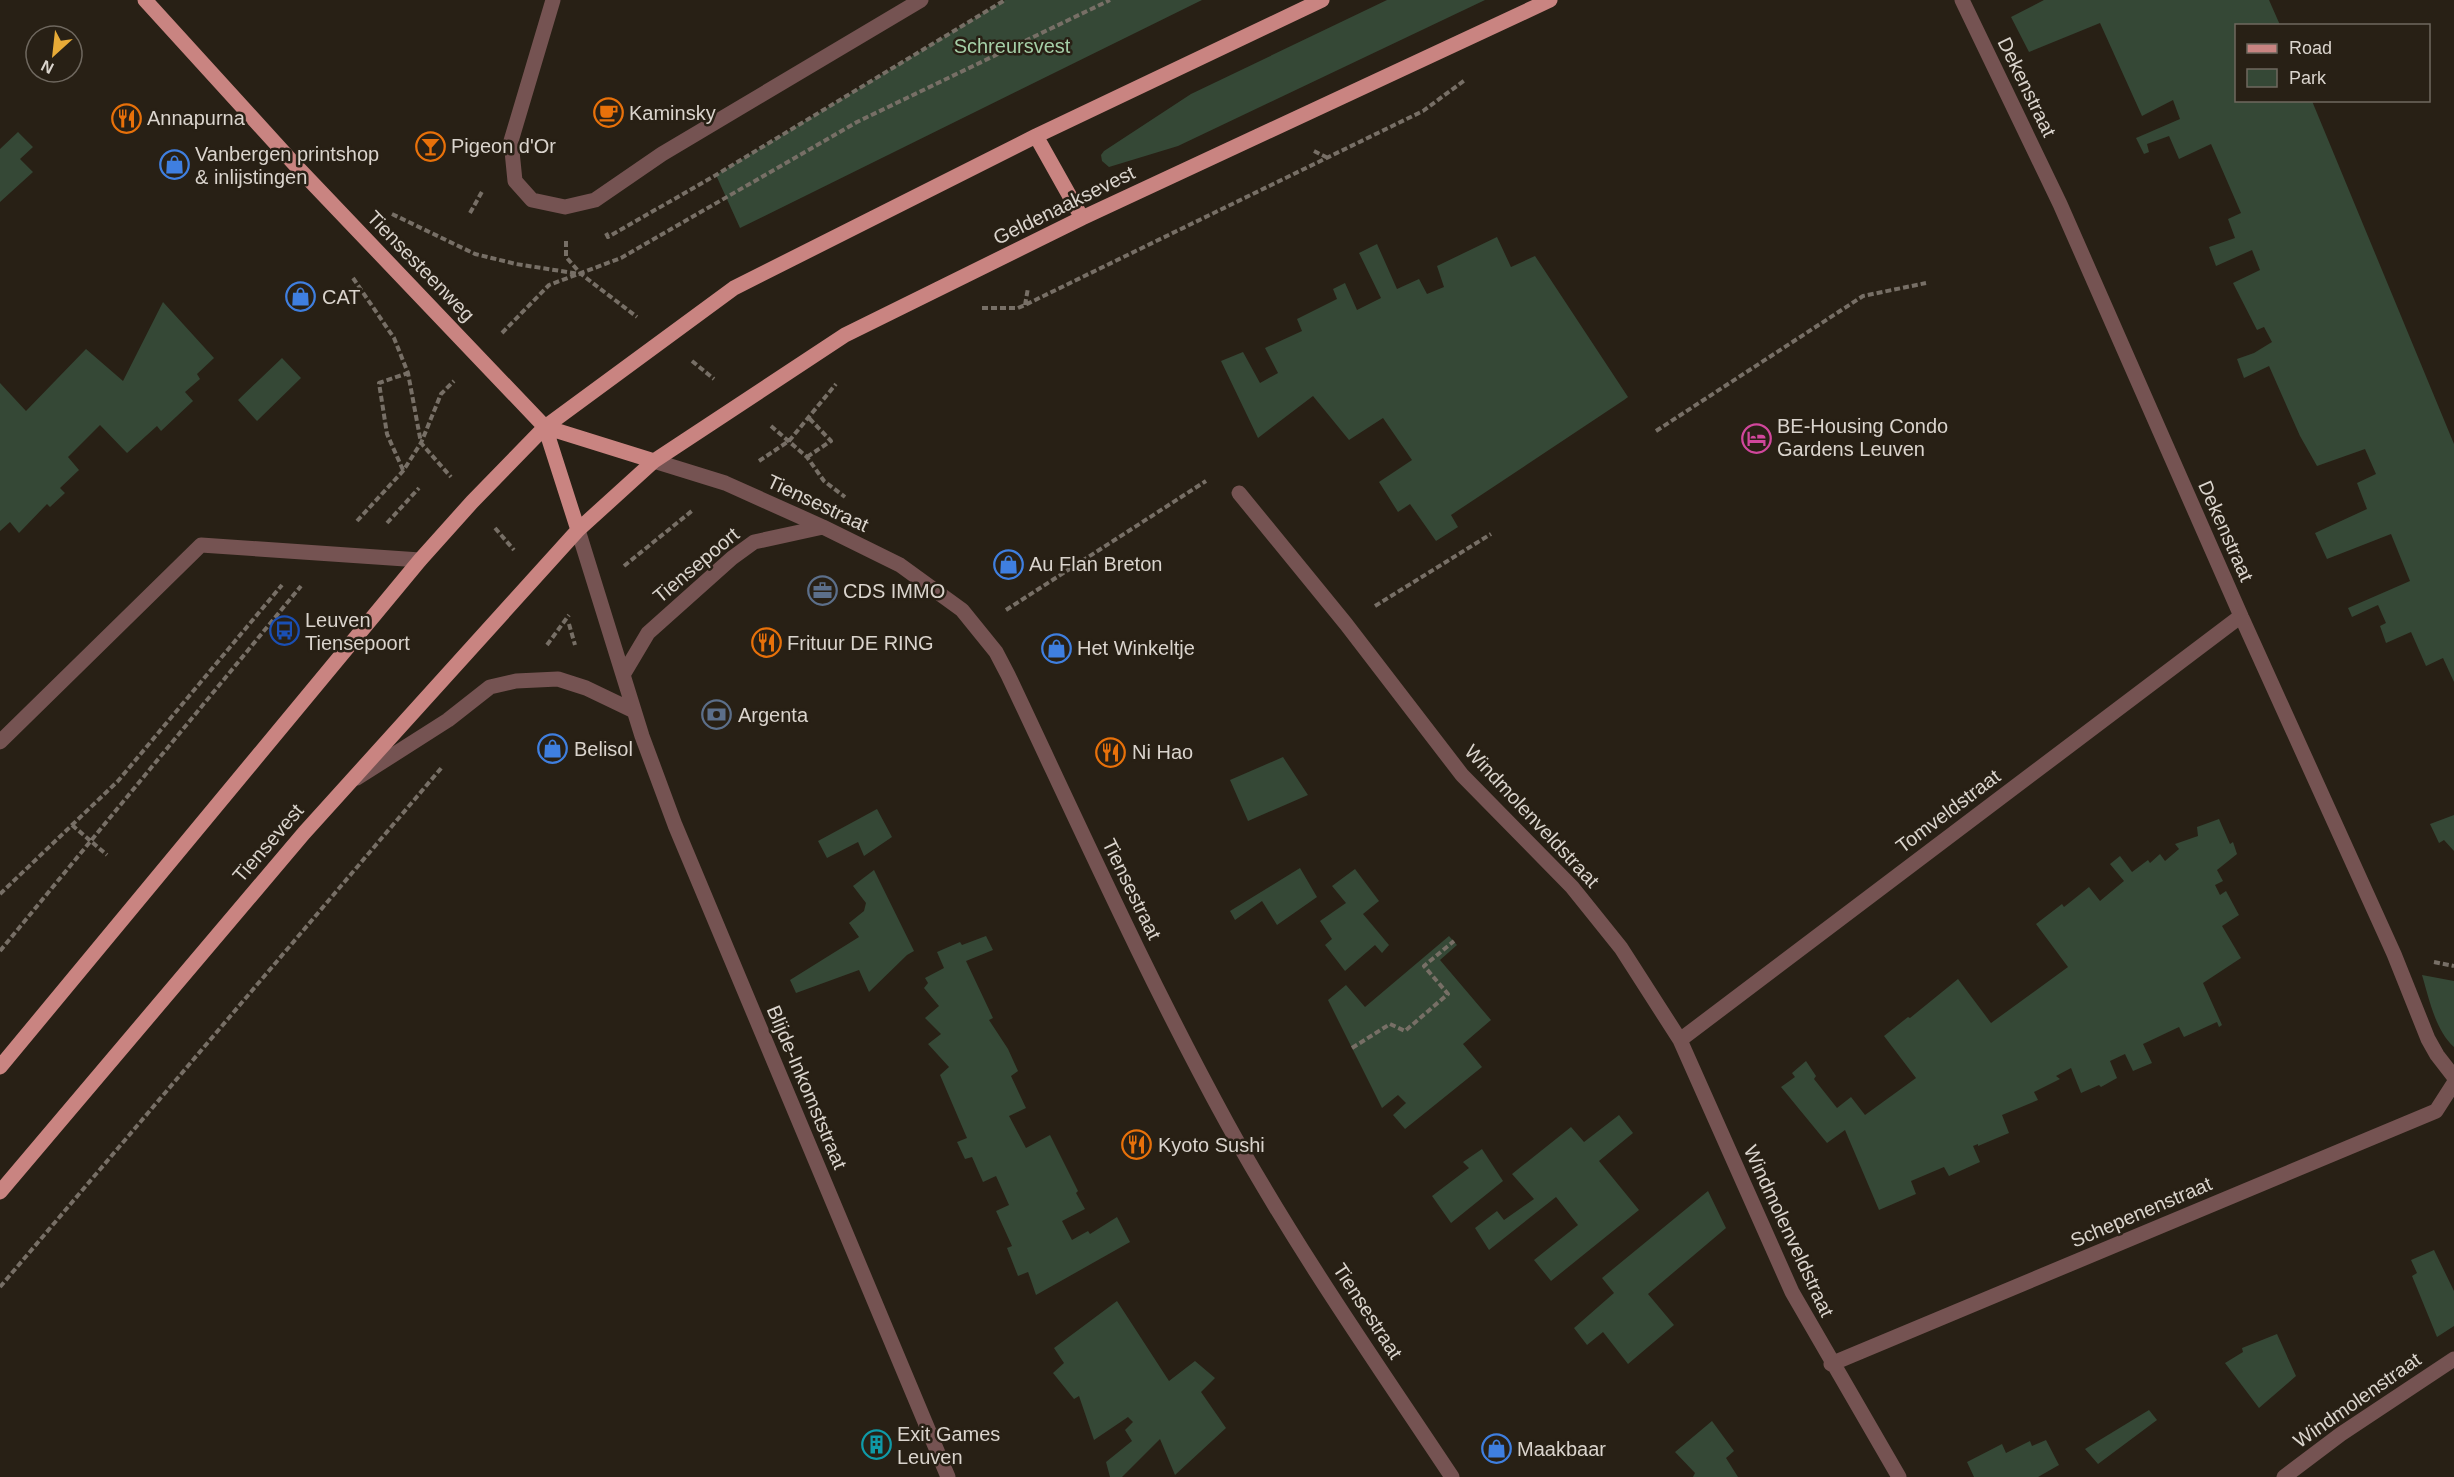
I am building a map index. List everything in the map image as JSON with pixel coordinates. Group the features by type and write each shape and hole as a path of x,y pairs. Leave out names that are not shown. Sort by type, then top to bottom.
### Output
{"main road":[{"name":"Tiensesteenweg","path":"145,0 298,168 545,427"},
{"path":"0,1067 420,560 472,502 545,427 734,288 1036,136 1322,0"},
{"name":"Geldenaaksevest","path":"654,461 845,335 1082,218 1550,0"},
{"path":"1036,136 1082,218"},
{"path":"545,427 654,461"},
{"path":"545,427 578,530 654,461"},
{"name":"Tiensevest","path":"0,1192 261,882 578,530"}],"street":[{"path":"553,0 511,141 515,181 532,200 565,207 595,200 662,154 921,0"},
{"name":"Dekenstraat","path":"1962,0 2060,204 2241,616 2394,954 2428,1039 2454,1077"},
{"name":"Tiensestraat","path":"654,461 725,483 900,565 962,610 978,628 996,652 1008,675 1126,926 1227,1124 1272,1200 1452,1477"},
{"name":"Windmolenveldstraat","path":"1239,493 1346,624 1462,775 1572,887 1621,948 1680,1040 1792,1292 1899,1477"},
{"name":"Tiensepoort","path":"623,675 648,633 732,558 754,542 823,527"},
{"name":"Blijde-Inkomststraat","path":"578,530 634,711 675,825 948,1477"},
{"path":"0,742 201,545 420,560"},
{"name":"Tomveldstraat","path":"1680,1040 2241,616"},
{"path":"349,783 448,720 490,687 516,681 558,679 586,688 634,711"},
{"name":"Schepenenstraat","path":"1832,1364 2436,1111 2454,1083"},
{"name":"Windmolenstraat","path":"2284,1477 2341,1434 2454,1359"}],"path":[{"path":"608,237 716,175 1005,0"},
{"name":"Tiensesteenweg","path":"431,232 475,254 516,264 581,274 621,258 857,122 1110,0"},
{"path":"973,308 1018,308 1025,305 1424,111 1469,77"},
{"path":"1314,151 1328,158"},
{"path":"1656,431 1863,296 1926,283"},
{"path":"0,951 328,553 403,471 421,442 408,373 394,338 357,287"},
{"path":"1025,305 1028,288"},
{"path":"403,471 387,434 379,383 408,373"},
{"path":"516,681 554,638 569,615 725,483 789,441 842,377"},
{"path":"807,457 831,441 808,417"},
{"path":"978,628 1206,481 1222,502 1239,493"},
{"path":"1346,624 1491,534"},
{"path":"0,894 118,781 309,552"},
{"path":"0,1287 446,762"},
{"path":"72,825 107,855"},
{"path":"1352,1048 1390,1024 1405,1031 1448,994 1424,966 1454,941"}],"green space":[{"name":"Schreursvest","path":"1005,0 1202,0 740,228 716,175"},
{"path":"1387,0 1485,0 1178,146 1109,167 1102,161 1101,155 1104,151 1191,94"},
{"path":"2044,0 2269,0 2280,24 2235,24 2235,102 2312,102 2454,444 2454,682 2443,658 2426,666 2411,632 2386,643 2380,626 2386,623 2378,605 2352,617 2348,608 2410,581 2391,534 2327,559 2315,533 2367,509 2357,483 2376,474 2365,449 2317,466 2300,436 2269,366 2244,378 2237,359 2254,353 2272,342 2264,327 2257,330 2233,283 2260,270 2252,250 2216,266 2209,247 2235,238 2228,219 2241,213 2211,144 2179,159 2169,136 2147,144 2149,152 2144,154 2136,138 2180,119 2173,100 2142,116 2100,23 2029,52 2011,17"},
{"path":"18,132 33,147 20,159 33,172 0,202 0,149"},
{"path":"1497,237 1511,267 1535,256 1628,397 1451,515 1458,527 1436,541 1410,504 1398,512 1379,482 1412,460 1383,418 1349,440 1313,396 1258,438 1221,361 1243,352 1260,383 1278,373 1265,348 1302,331 1297,319 1337,299 1333,289 1345,283 1357,310 1381,298 1359,253 1377,244 1397,289 1419,279 1427,294 1444,287 1437,266"},
{"path":"163,302 214,358 197,374 200,379 185,392 193,401 161,431 157,426 127,453 100,425 68,457 79,470 60,488 65,493 50,507 47,504 19,533 10,522 0,531 0,383 26,411 86,349 123,381"},
{"path":"282,358 301,378 257,421 238,400"},
{"path":"1283,757 1308,795 1248,821 1230,780"},
{"path":"877,809 892,837 864,856 858,842 827,858 818,841"},
{"path":"2454,815 2454,851 2444,840 2439,843 2430,824"},
{"path":"2219,819 2230,844 2233,842 2237,854 2217,870 2223,881 2215,885 2220,895 2226,891 2239,915 2222,926 2241,958 2203,983 2222,1025 2219,1027 2217,1022 2184,1037 2179,1027 2143,1044 2152,1063 2133,1071 2125,1054 2110,1061 2117,1078 2101,1087 2099,1085 2081,1093 2071,1068 2056,1076 2060,1079 2034,1092 2038,1100 2002,1115 2009,1133 1973,1146 1980,1162 1949,1176 1944,1167 1911,1181 1916,1194 1879,1210 1845,1130 1827,1143 1781,1087 1795,1077 1792,1073 1806,1061 1816,1076 1814,1079 1837,1108 1851,1097 1865,1115 1916,1078 1884,1036 1958,979 1991,1023 2068,967 2036,924 2062,904 2064,907 2089,887 2100,901 2124,881 2110,864 2120,856 2132,872 2148,860 2150,863 2160,854 2165,861 2179,849 2175,844 2198,836 2197,827"},
{"path":"1300,868 1317,897 1277,925 1262,901 1235,920 1230,911"},
{"path":"1355,869 1379,901 1363,914 1389,945 1382,953 1375,945 1345,971 1325,945 1332,939 1320,921 1346,903 1332,886"},
{"path":"874,870 914,951 869,992 859,970 796,993 790,980 859,937 849,923 864,911 866,903 853,886"},
{"path":"986,936 993,950 966,961 993,1018 989,1020 1008,1049 1018,1071 1011,1076 1026,1108 1009,1116 1026,1148 1050,1135 1085,1209 1062,1221 1072,1240 1088,1231 1090,1234 1117,1217 1130,1242 1036,1295 1028,1272 1018,1276 1007,1248 1012,1246 996,1211 1009,1205 996,1176 983,1182 972,1157 965,1159 957,1142 967,1138 940,1075 949,1067 928,1044 941,1034 925,1018 939,1006 924,988 928,983 925,978 944,968 937,952 960,942 962,945"},
{"path":"1449,936 1457,945 1440,960 1491,1020 1463,1044 1482,1067 1405,1129 1393,1115 1406,1103 1398,1095 1382,1108 1328,1000 1346,985 1365,1007"},
{"path":"2422,975 2454,981 2454,1047 2437,1023"},
{"path":"1619,1115 1633,1133 1599,1161 1639,1210 1551,1281 1534,1260 1578,1225 1556,1197 1489,1250 1475,1228 1497,1211 1504,1220 1534,1199 1512,1174 1571,1127 1584,1142"},
{"path":"1482,1149 1503,1181 1451,1223 1432,1196 1469,1168 1463,1162"},
{"path":"1708,1191 1726,1228 1648,1294 1674,1325 1628,1364 1603,1332 1587,1345 1574,1328 1614,1293 1602,1278"},
{"path":"2434,1250 2454,1291 2454,1326 2437,1337 2412,1276 2417,1273 2411,1260"},
{"path":"1117,1301 1169,1381 1195,1361 1215,1378 1201,1392 1226,1428 1175,1475 1160,1439 1122,1477 1110,1477 1106,1462 1132,1441 1125,1430 1133,1422 1128,1417 1094,1440 1079,1396 1074,1399 1053,1373 1064,1363 1054,1348"},
{"path":"2277,1334 2296,1376 2259,1408 2225,1363 2243,1352 2242,1348"},
{"path":"2149,1410 2157,1420 2098,1464 2085,1449"},
{"path":"1712,1421 1734,1451 1726,1458 1738,1477 1693,1477 1695,1473 1675,1452"},
{"path":"2046,1440 2059,1465 2038,1477 1974,1477 1967,1462 2002,1444 2006,1453 2030,1441 2032,1446"}],"place":[{"name":"Kaminsky","path":"608,113"},
{"name":"Annapurna","path":"126,118"},
{"name":"Pigeon d'Or","path":"430,146"},
{"name":"Vanbergen printshop & inlijstingen","path":"174,165"},
{"name":"CAT","path":"301,297"},
{"name":"BE-Housing Condo Gardens Leuven","path":"1756,438"},
{"name":"Au Flan Breton","path":"1008,564"},
{"name":"CDS IMMO","path":"822,591"},
{"name":"Leuven Tiensepoort","path":"284,631"},
{"name":"Frituur DE RING","path":"766,643"},
{"name":"Het Winkeltje","path":"1056,648"},
{"name":"Argenta","path":"717,715"},
{"name":"Belisol","path":"553,749"},
{"name":"Ni Hao","path":"1111,752"},
{"name":"Kyoto Sushi","path":"1137,1145"},
{"name":"Exit Games Leuven","path":"876,1445"},
{"name":"Maakbaar","path":"1496,1449"}]}
